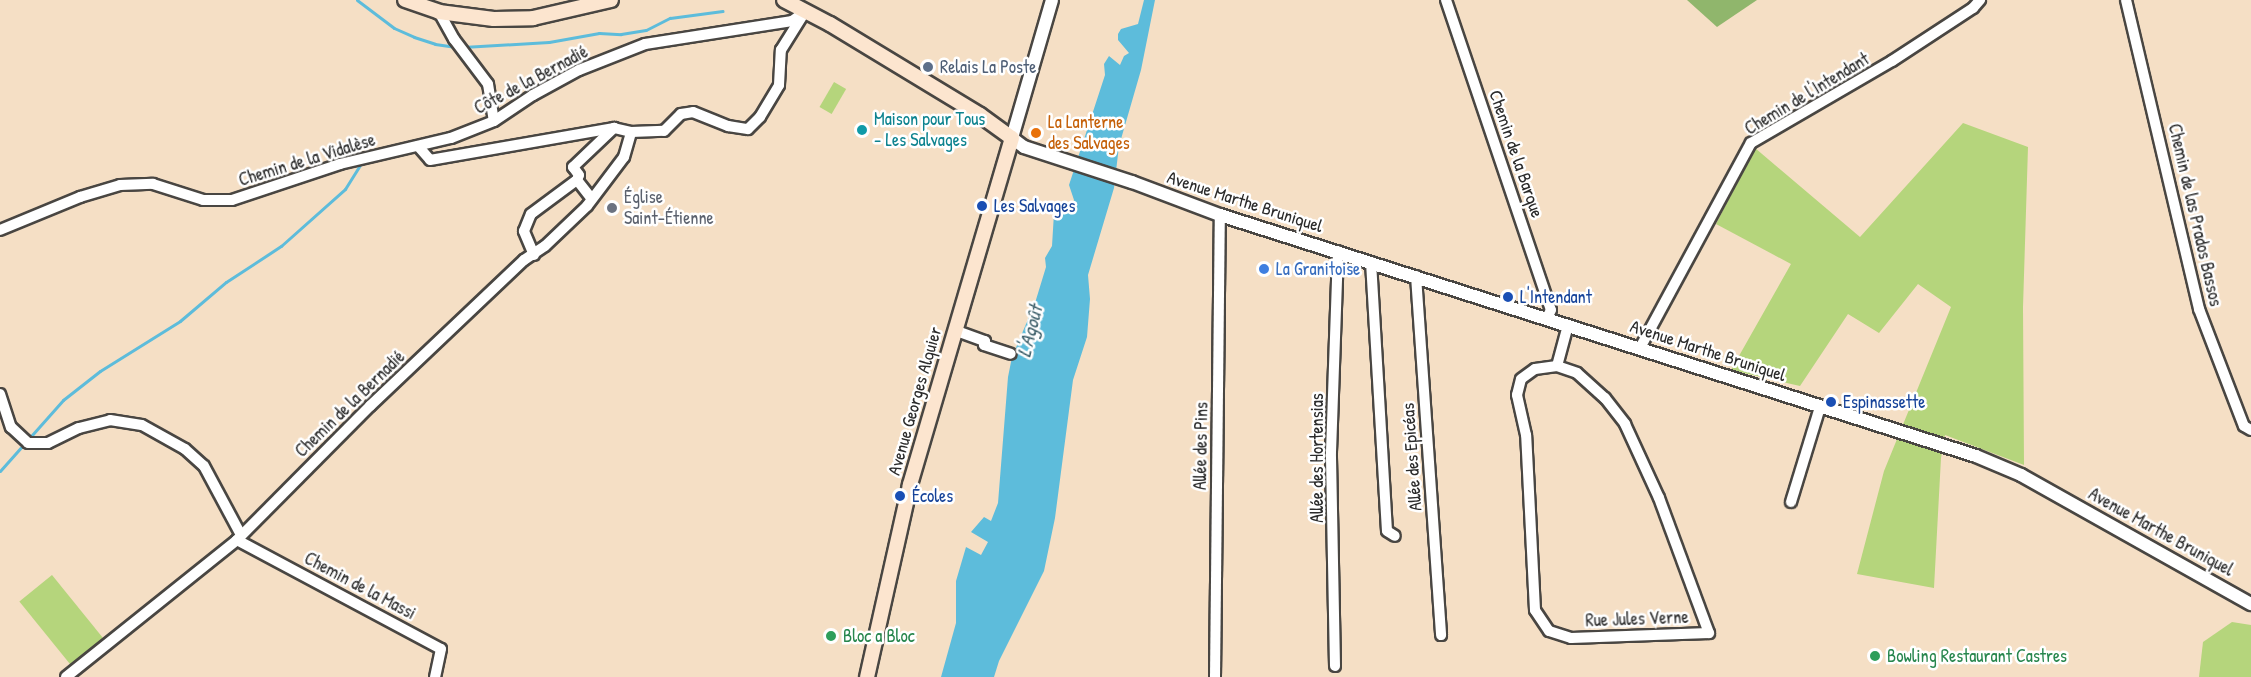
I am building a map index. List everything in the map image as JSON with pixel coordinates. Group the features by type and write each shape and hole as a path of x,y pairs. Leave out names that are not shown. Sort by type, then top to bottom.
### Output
{"main road":[{"path":"405,0 440,12 494,19 533,18 611,0"},
{"path":"796,8 980,115 1012,138"},
{"name":"Avenue Georges Alquier","path":"867,677 910,486 1012,138"}],"street":[{"path":"1012,138 1052,0"},
{"name":"Chemin de la Barque","path":"1446,0 1551,310 1547,318"},
{"name":"Chemin de l'Intendant","path":"1640,348 1751,143 1892,61 1972,8 1980,0"},
{"name":"Chemin de las Prados Bassos","path":"2127,0 2199,309 2244,426 2251,430"},
{"path":"417,146 430,160 614,128 631,132 664,131 681,114 693,112 728,126 748,129 760,117 779,85 781,50 796,8"},
{"name":"Côte de la Bernadié","path":"417,146 451,138 494,121 532,95 579,70 645,44 792,21 796,8"},
{"path":"440,12 454,39 488,84 494,121"},
{"path":"592,199 578,180 579,175 573,167 614,128"},
{"name":"Chemin de la Bernadié","path":"66,677 239,538 378,398 524,260 534,255 592,199 624,157 631,132"},
{"name":"Avenue Marthe Bruniquel","path":"1012,138 1024,147 1132,182 1220,215 1820,407 1915,435 2021,475 2251,604"},
{"name":"Chemin de la Vidalèse","path":"0,230 80,197 120,185 153,184 203,200 232,200 340,164 417,146"},
{"path":"534,255 524,231 531,214 578,180"},
{"name":"Allée des Pins","path":"1215,677 1220,215"},
{"name":"Allée des Hortensias","path":"1335,666 1331,452 1338,251"},
{"path":"1371,262 1387,531 1395,536"},
{"name":"Allée des Epicéas","path":"1416,276 1441,635"},
{"path":"1557,366 1568,326"},
{"path":"954,330 985,341 984,345 1011,354"},
{"name":"Rue Jules Verne","path":"1557,366 1577,373 1605,398 1625,424 1659,498 1709,633 1571,638 1549,631 1535,610 1526,435 1517,396 1521,379 1535,369 1557,366"},
{"path":"0,394 11,427 28,443 48,443 79,428 110,420 142,425 185,449 204,466 239,538"},
{"path":"1791,502 1820,407"},
{"name":"Chemin de la Massi","path":"239,538 441,649 435,677"}],"green space":[{"path":"1687,0 1757,0 1717,27"},
{"path":"834,82 846,89 832,114 820,107"},
{"path":"1963,123 2028,147 2023,307 2024,465 1945,435 1941,458 1934,588 1857,574 1884,471 1951,307 1918,284 1879,333 1848,314 1800,386 1731,370 1791,264 1716,224 1755,148 1860,237"},
{"path":"52,575 104,640 72,666 19,601"},
{"path":"2232,622 2251,625 2251,677 2199,677 2203,642"}],"water":[{"name":"L'Agoût","path":"1144,0 1155,0 1141,70 1119,146 1114,188 1088,275 1090,299 1087,337 1073,380 1055,518 1044,571 999,661 994,677 941,677 956,623 956,581 966,547 981,555 988,542 971,532 984,517 991,521 998,503 1008,377 1012,357 1035,303 1046,267 1045,258 1052,246 1054,213 1072,206 1074,200 1069,185 1105,75 1104,64 1109,56 1120,65 1124,56 1129,53 1118,40 1118,34 1121,29 1138,24"}],"waterway":[{"path":"357,0 394,28 435,44 456,47"},
{"path":"463,47 549,42 599,33 621,34 646,30 670,18 723,11"},
{"path":"0,471 63,400 100,371 180,321 226,282 281,246 345,189 361,163"}],"place":[{"name":"Relais La Poste","path":"928,67"},
{"name":"Maison pour Tous - Les Salvages","path":"862,130"},
{"name":"La Lanterne des Salvages","path":"1036,133"},
{"name":"Les Salvages","path":"982,206"},
{"name":"Église Saint-Étienne","path":"612,208"},
{"name":"La Granitoise","path":"1264,269"},
{"name":"L'Intendant","path":"1508,297"},
{"name":"Espinassette","path":"1831,402"},
{"name":"Écoles","path":"900,496"},
{"name":"Bloc a Bloc","path":"831,636"},
{"name":"Bowling Restaurant Castres","path":"1875,656"}]}
